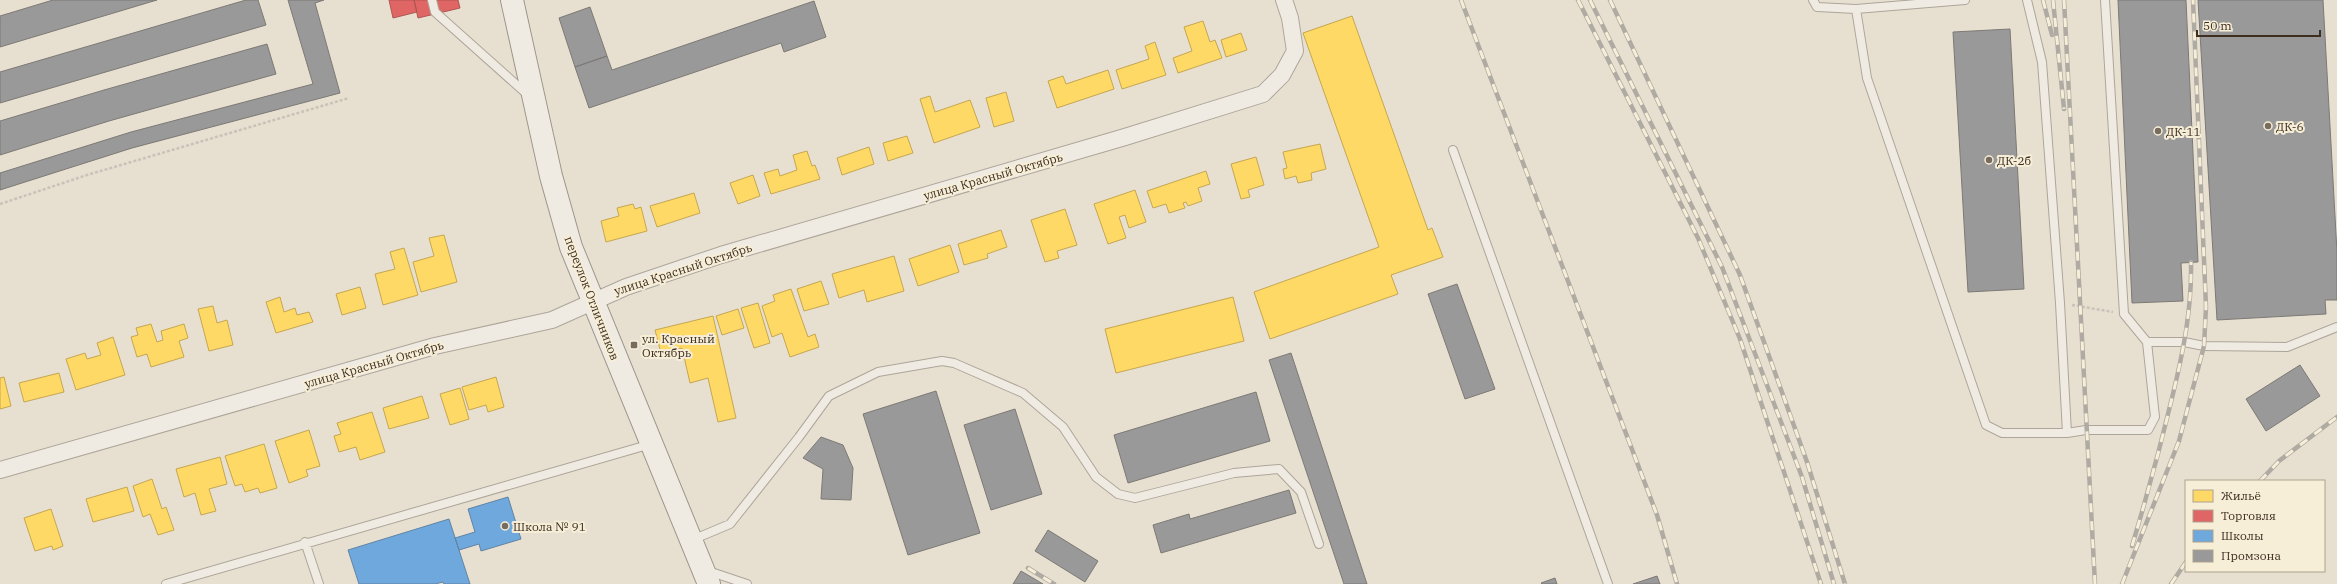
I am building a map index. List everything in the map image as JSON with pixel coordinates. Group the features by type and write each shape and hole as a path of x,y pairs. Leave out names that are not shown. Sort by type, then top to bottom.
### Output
{"main road":[{"name":"переулок Отличников","path":"512,0 551,176 571,247 706,577"}],"street":[{"name":"улица Красный Октябрь","path":"0,470 435,346 552,320 626,287 721,255 1125,137 1263,94 1282,75 1295,51 1290,18 1284,0"}],"lane":[{"path":"432,0 435,12 534,100"},
{"path":"1813,0 1817,7 1856,10 1965,0"},
{"path":"2027,0 2042,62 2060,303 2067,433"},
{"path":"1856,10 1867,78 1986,425 2002,433 2067,433 2086,430 2148,430 2155,417 2147,342 2124,314 2105,0"},
{"path":"1453,150 1608,584"},
{"path":"2147,342 2184,342 2204,346 2287,347 2337,327"},
{"path":"691,540 730,524 799,437 829,396 878,372 942,361 954,363 1023,393 1063,427 1096,477 1118,494 1135,498 1234,473 1279,469 1301,492 1319,544"},
{"path":"166,584 305,542 652,444"},
{"path":"305,542 318,584"},
{"path":"706,577 746,584"}],"path":[{"path":"0,204 87,175 349,98"},
{"path":"2060,303 2124,314"}],"building: Жильё":[{"path":"1352,16 1428,230 1432,228 1443,257 1391,275 1398,294 1270,339 1254,292 1379,247 1303,33"},
{"path":"1203,21 1210,42 1215,40 1222,58 1178,73 1173,58 1192,51 1184,27"},
{"path":"1241,33 1247,50 1226,57 1221,40"},
{"path":"1155,42 1166,75 1122,89 1116,70 1149,59 1145,46"},
{"path":"1108,70 1114,89 1057,108 1048,81 1063,76 1066,84"},
{"path":"1006,92 1014,121 994,127 986,98"},
{"path":"930,96 935,112 970,100 980,127 934,143 920,99"},
{"path":"907,136 913,153 888,161 883,143"},
{"path":"1320,144 1326,169 1311,173 1312,180 1298,183 1296,176 1285,179 1283,169 1287,168 1283,152"},
{"path":"869,147 874,164 842,175 837,158"},
{"path":"807,151 812,166 815,165 820,179 771,194 764,173 778,169 780,176 797,170 793,155"},
{"path":"1256,157 1264,185 1248,190 1250,197 1241,199 1231,164"},
{"path":"1206,171 1210,184 1198,188 1202,201 1188,206 1186,202 1183,203 1185,208 1169,213 1166,204 1153,208 1147,191"},
{"path":"753,175 760,196 738,204 730,183"},
{"path":"1135,190 1146,222 1129,228 1125,215 1119,217 1126,238 1108,244 1094,204"},
{"path":"694,193 700,213 657,227 650,206"},
{"path":"633,204 635,209 641,207 647,231 606,242 601,221 619,216 617,208"},
{"path":"1065,209 1077,245 1057,251 1059,258 1045,262 1031,220"},
{"path":"1001,230 1007,247 987,254 988,258 964,265 958,244"},
{"path":"444,235 457,282 421,292 413,262 434,256 429,238"},
{"path":"950,245 959,272 918,286 909,259"},
{"path":"404,248 418,295 383,305 375,274 395,269 390,252"},
{"path":"894,256 904,291 867,302 864,290 839,298 832,274"},
{"path":"821,281 829,304 804,311 797,289"},
{"path":"360,287 366,308 342,315 336,294"},
{"path":"791,289 808,337 815,334 819,347 790,357 782,333 772,337 762,306 775,301 773,295"},
{"path":"280,297 284,312 295,308 297,315 309,312 313,322 276,333 266,302"},
{"path":"1233,297 1244,341 1116,373 1105,329"},
{"path":"758,303 770,343 754,348 741,308"},
{"path":"213,306 217,323 227,320 233,345 209,351 198,309"},
{"path":"738,309 744,328 722,335 716,316"},
{"path":"713,316 736,418 718,422 708,378 690,383 682,348 661,353 655,330"},
{"path":"151,324 157,342 163,340 161,331 184,324 188,338 179,341 184,357 151,367 147,354 137,357 131,337 138,335 136,328"},
{"path":"113,337 125,375 76,390 66,359 85,353 87,359 101,355 97,343"},
{"path":"59,373 64,392 24,402 19,383"},
{"path":"4,377 11,406 0,409 0,378"},
{"path":"496,377 504,407 488,412 486,405 469,410 462,387"},
{"path":"460,388 469,419 450,425 440,394"},
{"path":"422,396 429,418 389,429 383,408"},
{"path":"372,412 385,452 360,460 356,447 339,452 334,436 341,434 337,423"},
{"path":"309,430 320,466 306,470 308,476 289,483 275,441"},
{"path":"264,444 277,488 260,493 258,488 245,492 242,484 235,486 225,456"},
{"path":"220,457 227,484 209,489 216,511 201,515 195,493 184,497 176,469"},
{"path":"152,479 162,509 166,507 174,530 158,535 150,514 143,517 133,486"},
{"path":"127,487 134,511 93,522 86,499"},
{"path":"51,509 63,546 53,550 52,546 35,551 24,518"}],"building: Торговля":[{"path":"389,0 414,0 417,12 393,18"},
{"path":"414,0 458,0 460,8 418,18"}],"building: Школы":[{"path":"508,497 521,539 481,551 479,544 459,550 455,538 475,532 468,509"},
{"path":"449,519 470,584 444,584 443,582 435,584 359,584 348,550"}],"building: Промзона":[{"path":"53,0 157,0 0,47 0,16"},
{"path":"246,0 258,0 266,25 0,103 0,72"},
{"path":"288,0 324,0 315,3 340,93 132,148 0,190 0,173 131,132 313,84"},
{"name":"ДК-11","path":"2118,0 2186,0 2198,262 2181,263 2183,301 2132,303"},
{"name":"ДК-6","path":"2198,0 2323,0 2337,252 2337,300 2325,300 2326,314 2217,320"},
{"path":"814,1 826,37 784,52 781,43 589,108 575,67 607,56 612,70"},
{"path":"590,7 607,56 575,67 559,18"},
{"name":"ДК-2б","path":"2010,29 2024,289 1968,292 1953,32"},
{"path":"267,44 276,74 109,121 0,155 0,121"},
{"path":"1457,284 1495,389 1465,399 1428,294"},
{"path":"1291,353 1367,584 1344,584 1269,360"},
{"path":"2300,365 2320,396 2266,431 2246,399"},
{"path":"936,391 980,533 908,555 863,414"},
{"path":"1256,392 1270,441 1128,483 1114,435"},
{"path":"1015,409 1042,494 991,510 964,425"},
{"path":"821,437 843,445 853,468 851,500 821,499 823,469 803,458"},
{"path":"1289,490 1296,513 1161,553 1153,525 1189,514 1190,519"},
{"path":"1048,530 1098,561 1085,582 1035,551"},
{"path":"1021,571 1043,584 1013,584"},
{"path":"1657,576 1660,584 1633,584"},
{"path":"1555,578 1557,584 1541,583"}],"railway":[{"path":"1461,0 1657,515 1677,584"},
{"path":"1578,0 1698,238 1740,339 1821,584"},
{"path":"1590,0 1722,267 1802,477 1834,584"},
{"path":"1610,0 1740,275 1807,462 1845,584"},
{"path":"2043,0 2052,35"},
{"path":"2053,0 2064,109"},
{"path":"2064,0 2095,584"},
{"path":"2122,584 2179,441 2204,346 2206,307 2193,0"},
{"path":"2132,546 2158,454 2180,364 2190,297 2191,262"},
{"path":"2261,480 2279,461 2337,417"},
{"path":"2171,584 2185,563"},
{"path":"1028,568 1054,584"}],"place":[{"name":"ДК-6","path":"2268,126"},
{"name":"ДК-11","path":"2158,131"},
{"name":"ДК-2б","path":"1989,160"},
{"name":"ул. Красный Октябрь","path":"634,345"},
{"name":"Школа № 91","path":"505,526"}]}
